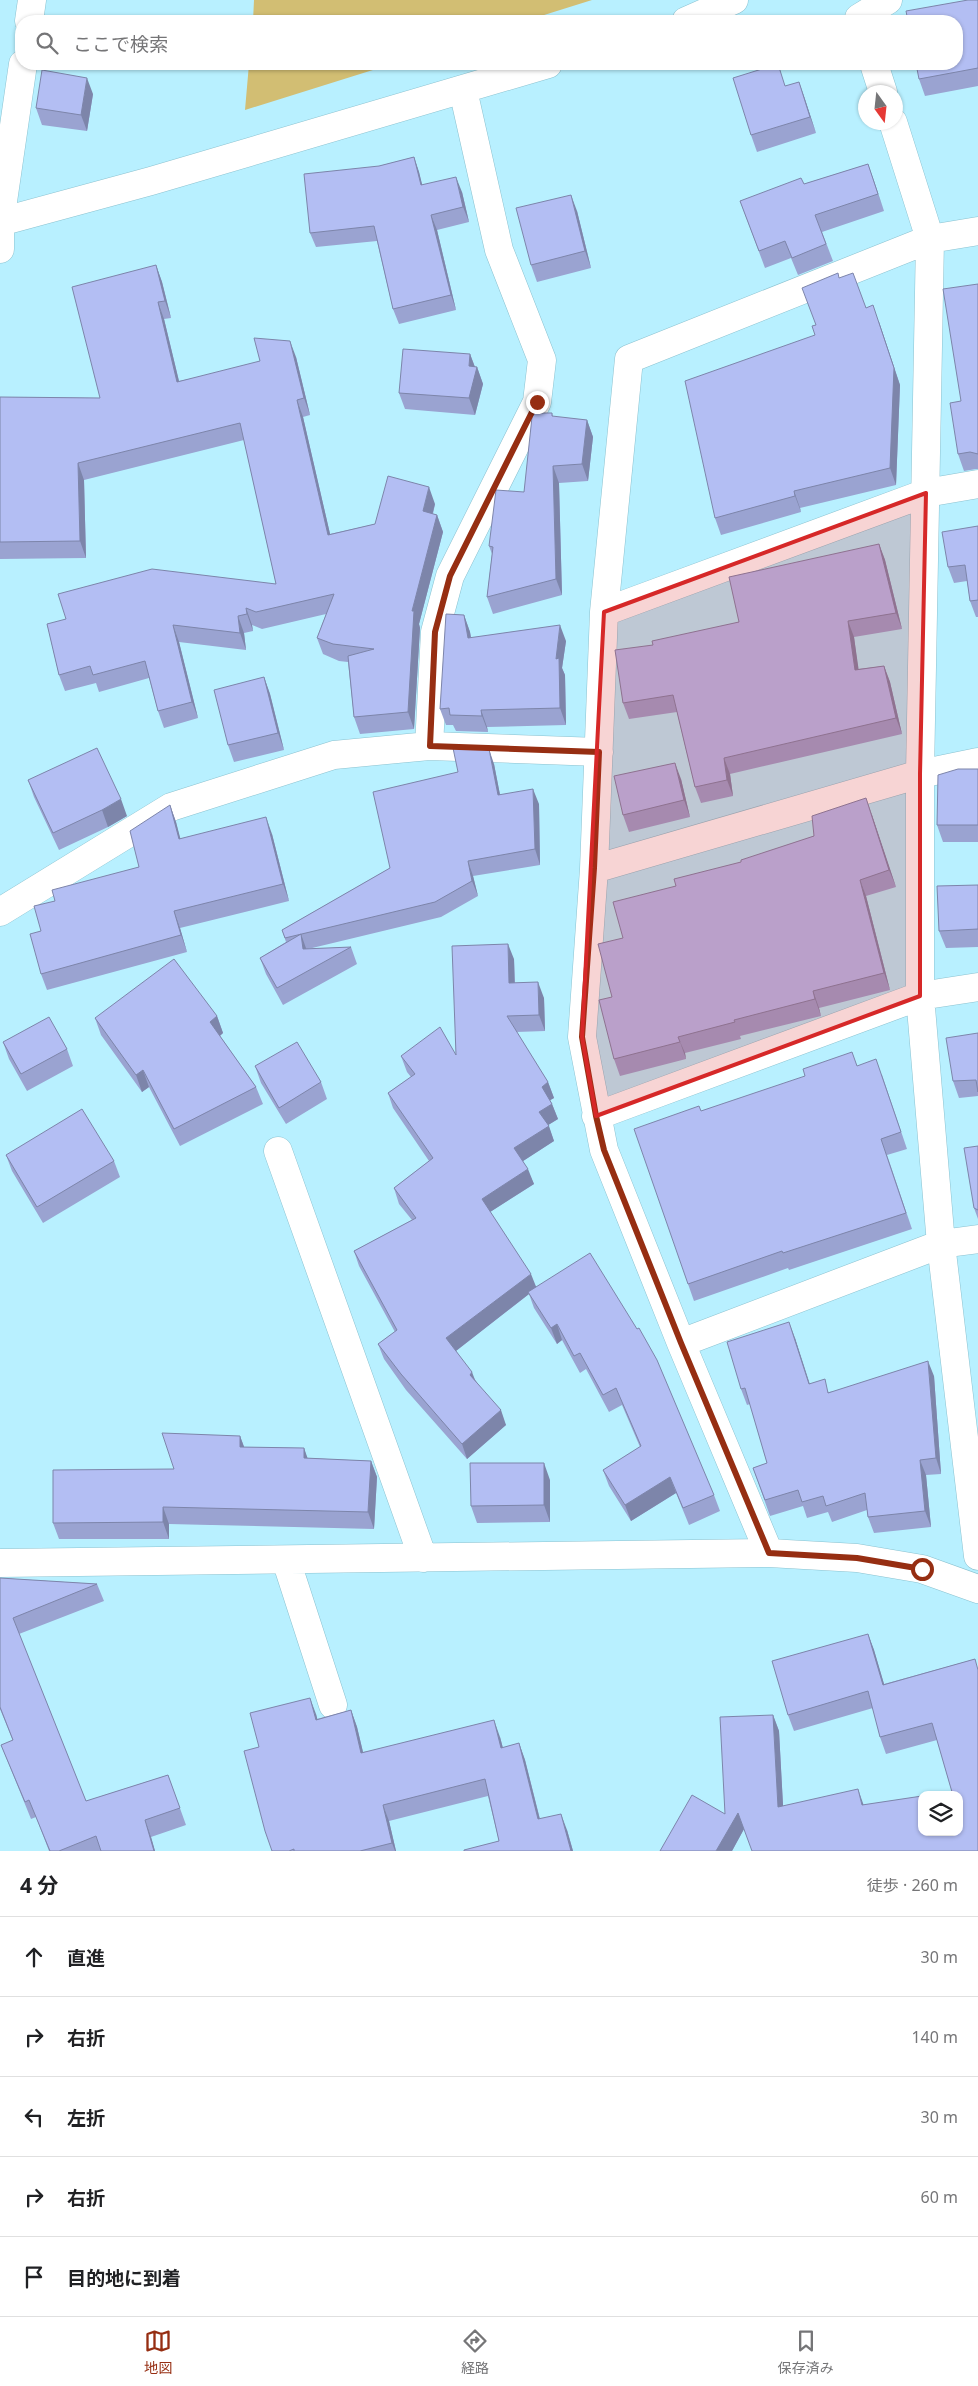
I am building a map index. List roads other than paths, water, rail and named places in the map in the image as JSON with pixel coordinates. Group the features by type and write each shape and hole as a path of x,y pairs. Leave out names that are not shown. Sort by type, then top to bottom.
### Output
{"street":[{"path":"30,15 32,0"},
{"path":"700,15 734,0"},
{"path":"856,13 888,0"},
{"path":"0,249 0,222 22,70"},
{"path":"0,222 151,181 528,70"},
{"path":"876,70 881,85"},
{"path":"430,746 435,632 450,576 537,402 542,360 499,250 463,90"},
{"path":"896,130 930,239 920,774 920,996 942,1244 977,1543"},
{"path":"769,1553 681,1343 604,1150 582,1037 594,868 604,612 629,359 930,239 978,231"},
{"path":"604,612 926,493 978,484"},
{"path":"0,912 171,807 334,755 430,746 599,752"},
{"path":"594,868 920,774 978,762"},
{"path":"596,1116 920,996 978,987"},
{"path":"278,1150 423,1558"},
{"path":"681,1343 942,1244 978,1239"},
{"path":"0,1563 769,1553 857,1558 922,1569 978,1589"},
{"path":"286,1560 333,1705"}]}
